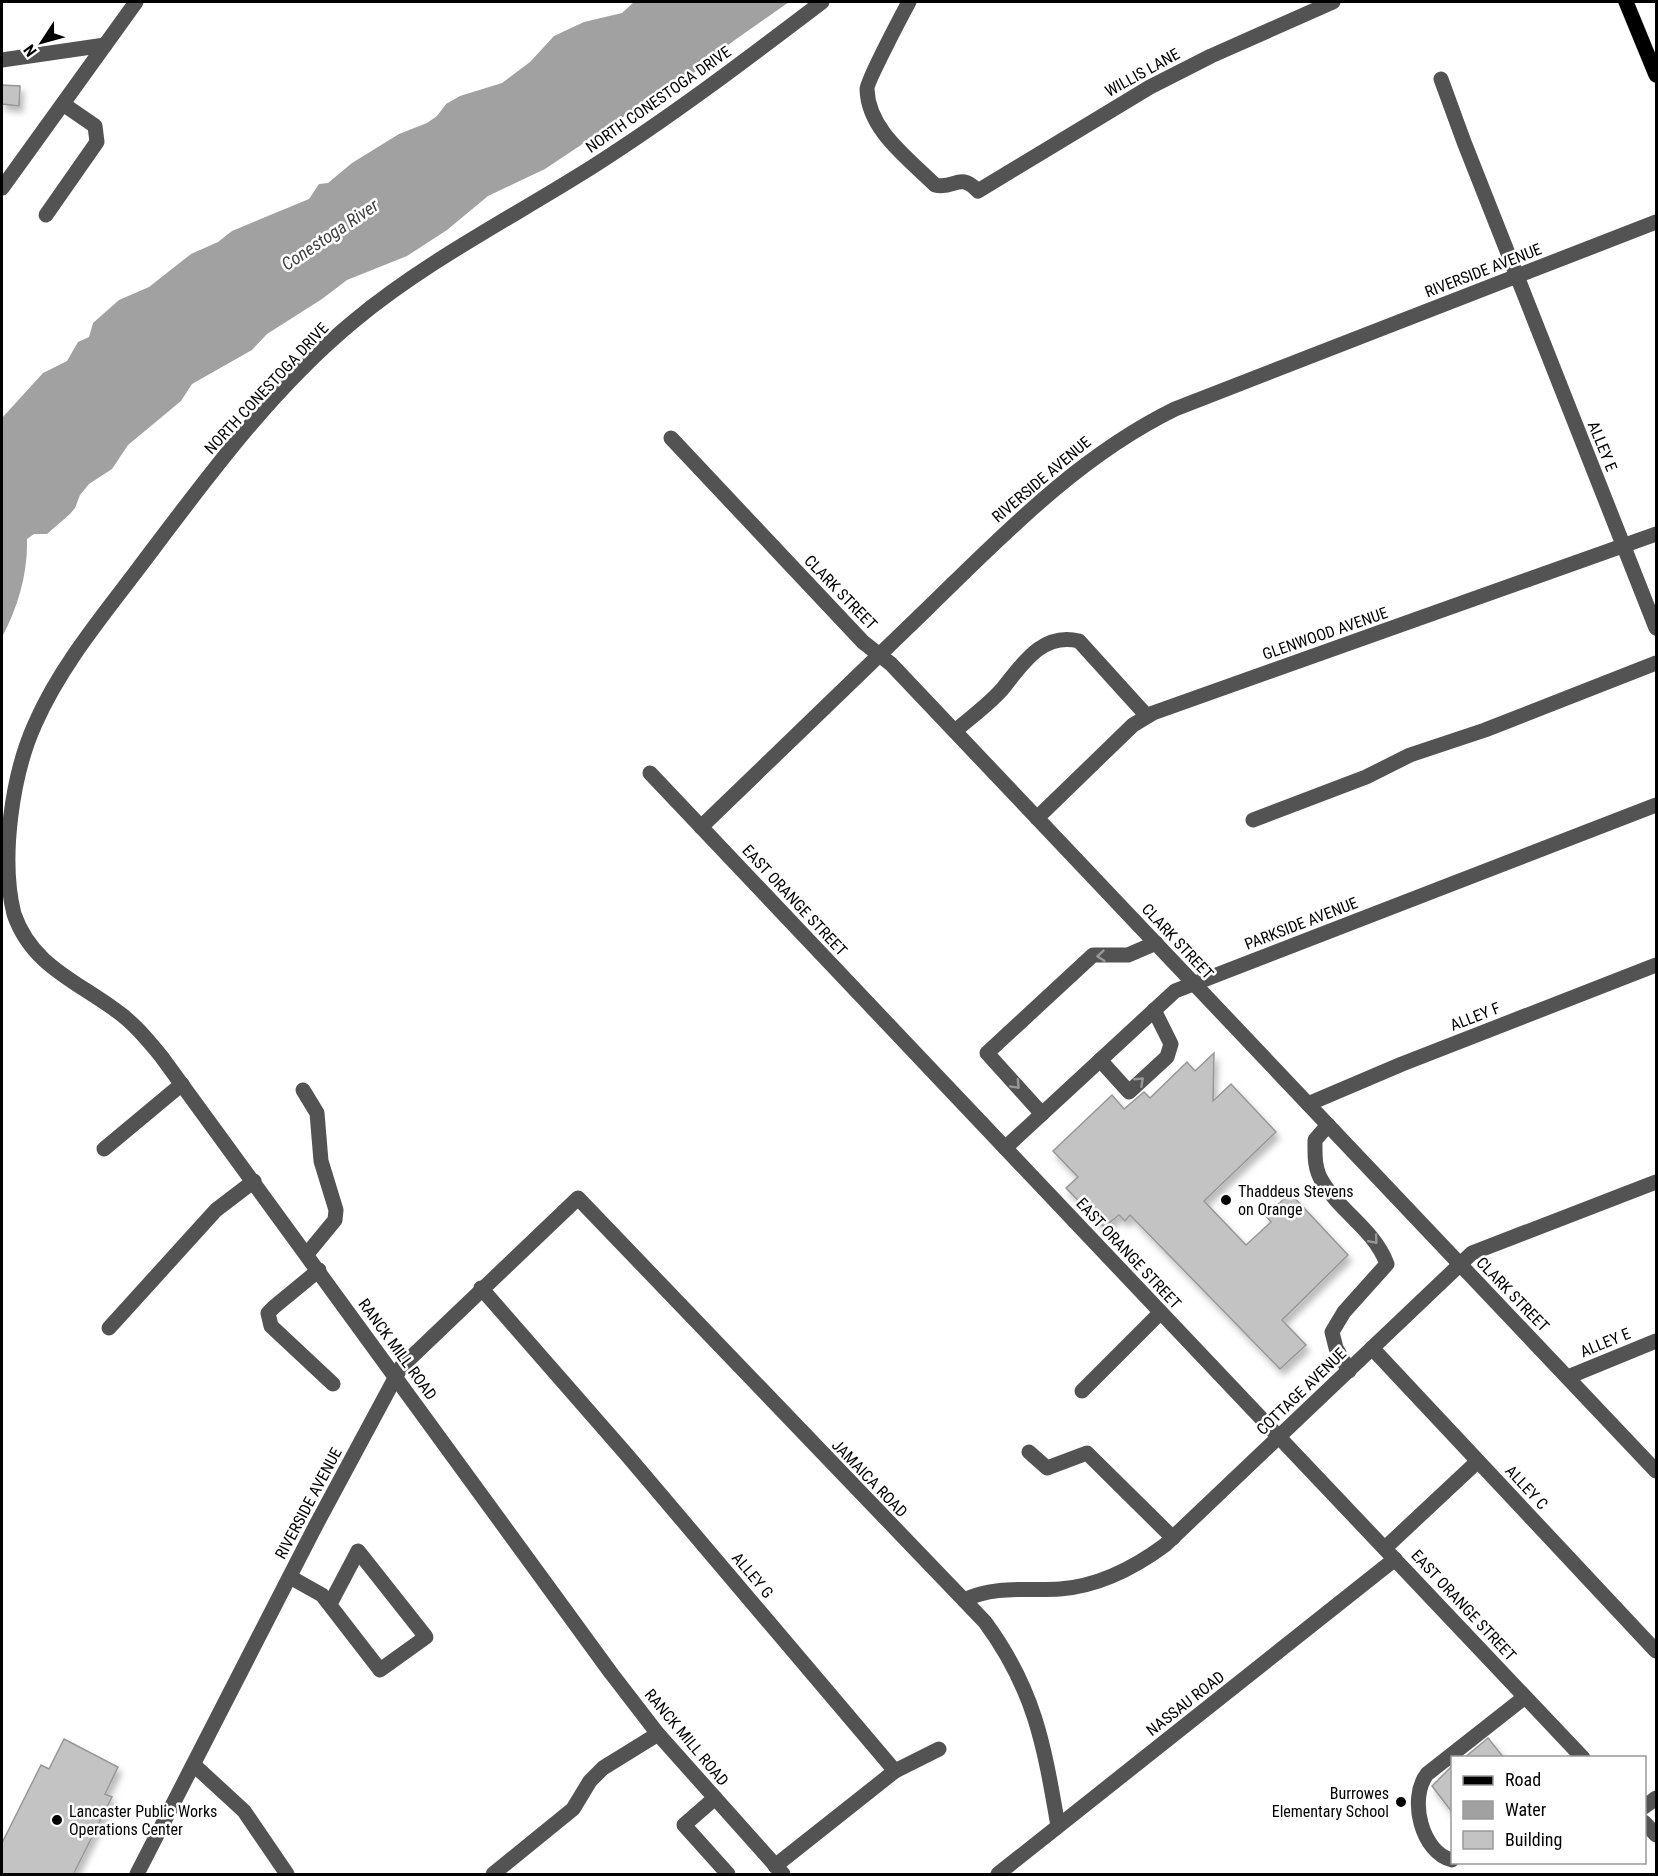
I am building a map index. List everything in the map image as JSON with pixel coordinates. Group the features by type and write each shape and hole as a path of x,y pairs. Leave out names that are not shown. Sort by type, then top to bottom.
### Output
{"main road":[{"path":"1626,2 1656,75"}],"street":[{"path":"2,188 135,2"},
{"name":"NORTH CONESTOGA DRIVE","path":"7,846 16,787 35,723 79,647 194,495 319,353 387,296 657,124 822,2"},
{"name":"WILLIS LANE","path":"909,2 882,59 870,76 867,88 873,115 886,137 934,185 940,186 963,181 969,182 978,191 1150,87 1211,56 1333,2"},
{"path":"2,60 105,45"},
{"name":"ALLEY E","path":"1441,79 1656,628"},
{"path":"46,215 98,142 95,126 63,104"},
{"name":"RIVERSIDE AVENUE","path":"701,827 1069,476 1141,426 1175,409 1656,222"},
{"name":"CLARK STREET","path":"671,438 863,642 955,731 1656,1471"},
{"name":"GLENWOOD AVENUE","path":"1037,818 1133,725 1147,716 1656,534"},
{"path":"955,731 1004,686 1034,650 1066,638 1079,641 1147,716"},
{"path":"1253,820 1366,777 1410,755 1485,730 1656,663"},
{"name":"EAST ORANGE STREET","path":"650,773 1581,1756"},
{"name":"PARKSIDE AVENUE","path":"1005,1148 1175,991 1656,805"},
{"name":"RANCK MILL ROAD","path":"7,846 14,912 33,951 51,968 125,1017 162,1056 658,1734 779,1870"},
{"path":"1042,1114 987,1053 1094,955 1128,955 1156,943"},
{"name":"ALLEY F","path":"1308,1104 1402,1064 1656,965"},
{"path":"1100,1060 1129,1092 1160,1064 1172,1048 1154,1010"},
{"path":"104,1149 182,1084"},
{"path":"303,1090 317,1113 321,1161 336,1210 335,1220 307,1254"},
{"path":"1328,1125 1315,1140 1315,1164 1322,1181 1380,1246 1387,1264 1344,1312 1332,1332 1336,1348 1349,1371"},
{"path":"109,1328 216,1210 254,1181"},
{"name":"COTTAGE AVENUE","path":"964,1600 1006,1589 1061,1589 1105,1580 1142,1562 1173,1538 1477,1250 1656,1182"},
{"name":"RIVERSIDE AVENUE","path":"137,1875 290,1577 406,1360 578,1198"},
{"name":"JAMAICA ROAD","path":"578,1198 964,1600 1004,1648 1034,1709 1043,1743 1058,1826"},
{"path":"319,1270 274,1307 268,1313 268,1319 271,1326 333,1384"},
{"name":"ALLEY G","path":"481,1288 895,1771"},
{"path":"1082,1391 1160,1313"},
{"name":"ALLEY E","path":"1568,1377 1656,1341"},
{"name":"ALLEY C","path":"1372,1348 1656,1651"},
{"path":"1029,1452 1047,1468 1087,1453 1173,1538"},
{"name":"NASSAU ROAD","path":"998,1875 1390,1554 1478,1461"},
{"path":"290,1577 322,1595 380,1670 426,1637 358,1551 330,1604"},
{"path":"1451,1860 1437,1854 1427,1839 1420,1817 1422,1782 1426,1774 1525,1697"},
{"path":"493,1875 573,1809 590,1781 603,1768 658,1734"},
{"path":"779,1870 895,1771 939,1749"},
{"path":"194,1765 244,1811 287,1875"},
{"path":"715,1798 684,1826 728,1875"}],"water":[{"name":"Conestoga River","path":"634,2 789,2 732,42 691,75 675,83 669,91 647,101 545,169 488,196 447,230 407,256 347,280 267,334 252,350 192,384 181,401 128,445 112,469 89,484 70,514 47,534 34,534 27,539 26,564 21,589 2,637 2,418 43,373 67,361 78,342 89,337 93,323 119,300 149,287 191,254 218,242 232,231 309,199 319,184 328,183 352,163 399,134 427,123 437,116 446,104 460,96 502,83 530,62 554,36 584,22 622,13"}],"building":[{"path":"2,85 20,86 19,106 2,104"},
{"name":"Thaddeus Stevens on Orange","path":"1214,1053 1213,1101 1231,1084 1276,1132 1204,1201 1246,1245 1271,1222 1266,1216 1290,1193 1348,1255 1282,1320 1306,1345 1280,1369 1130,1215 1125,1221 1119,1215 1104,1227 1066,1188 1078,1177 1053,1151 1112,1095 1124,1109 1144,1092 1150,1098 1187,1062 1195,1071"},
{"path":"1488,1738 1502,1756 1466,1756"},
{"name":"Lancaster Public Works Operations Center","path":"64,1739 118,1767 105,1794 112,1797 73,1875 2,1875 2,1843 41,1765 49,1769"},
{"path":"1451,1767 1451,1811 1432,1786"}],"place":[{"name":"Thaddeus Stevens on Orange","path":"1226,1200"},
{"name":"Burrowes Elementary School","path":"1401,1802"},
{"name":"Lancaster Public Works Operations Center","path":"57,1820"}]}
